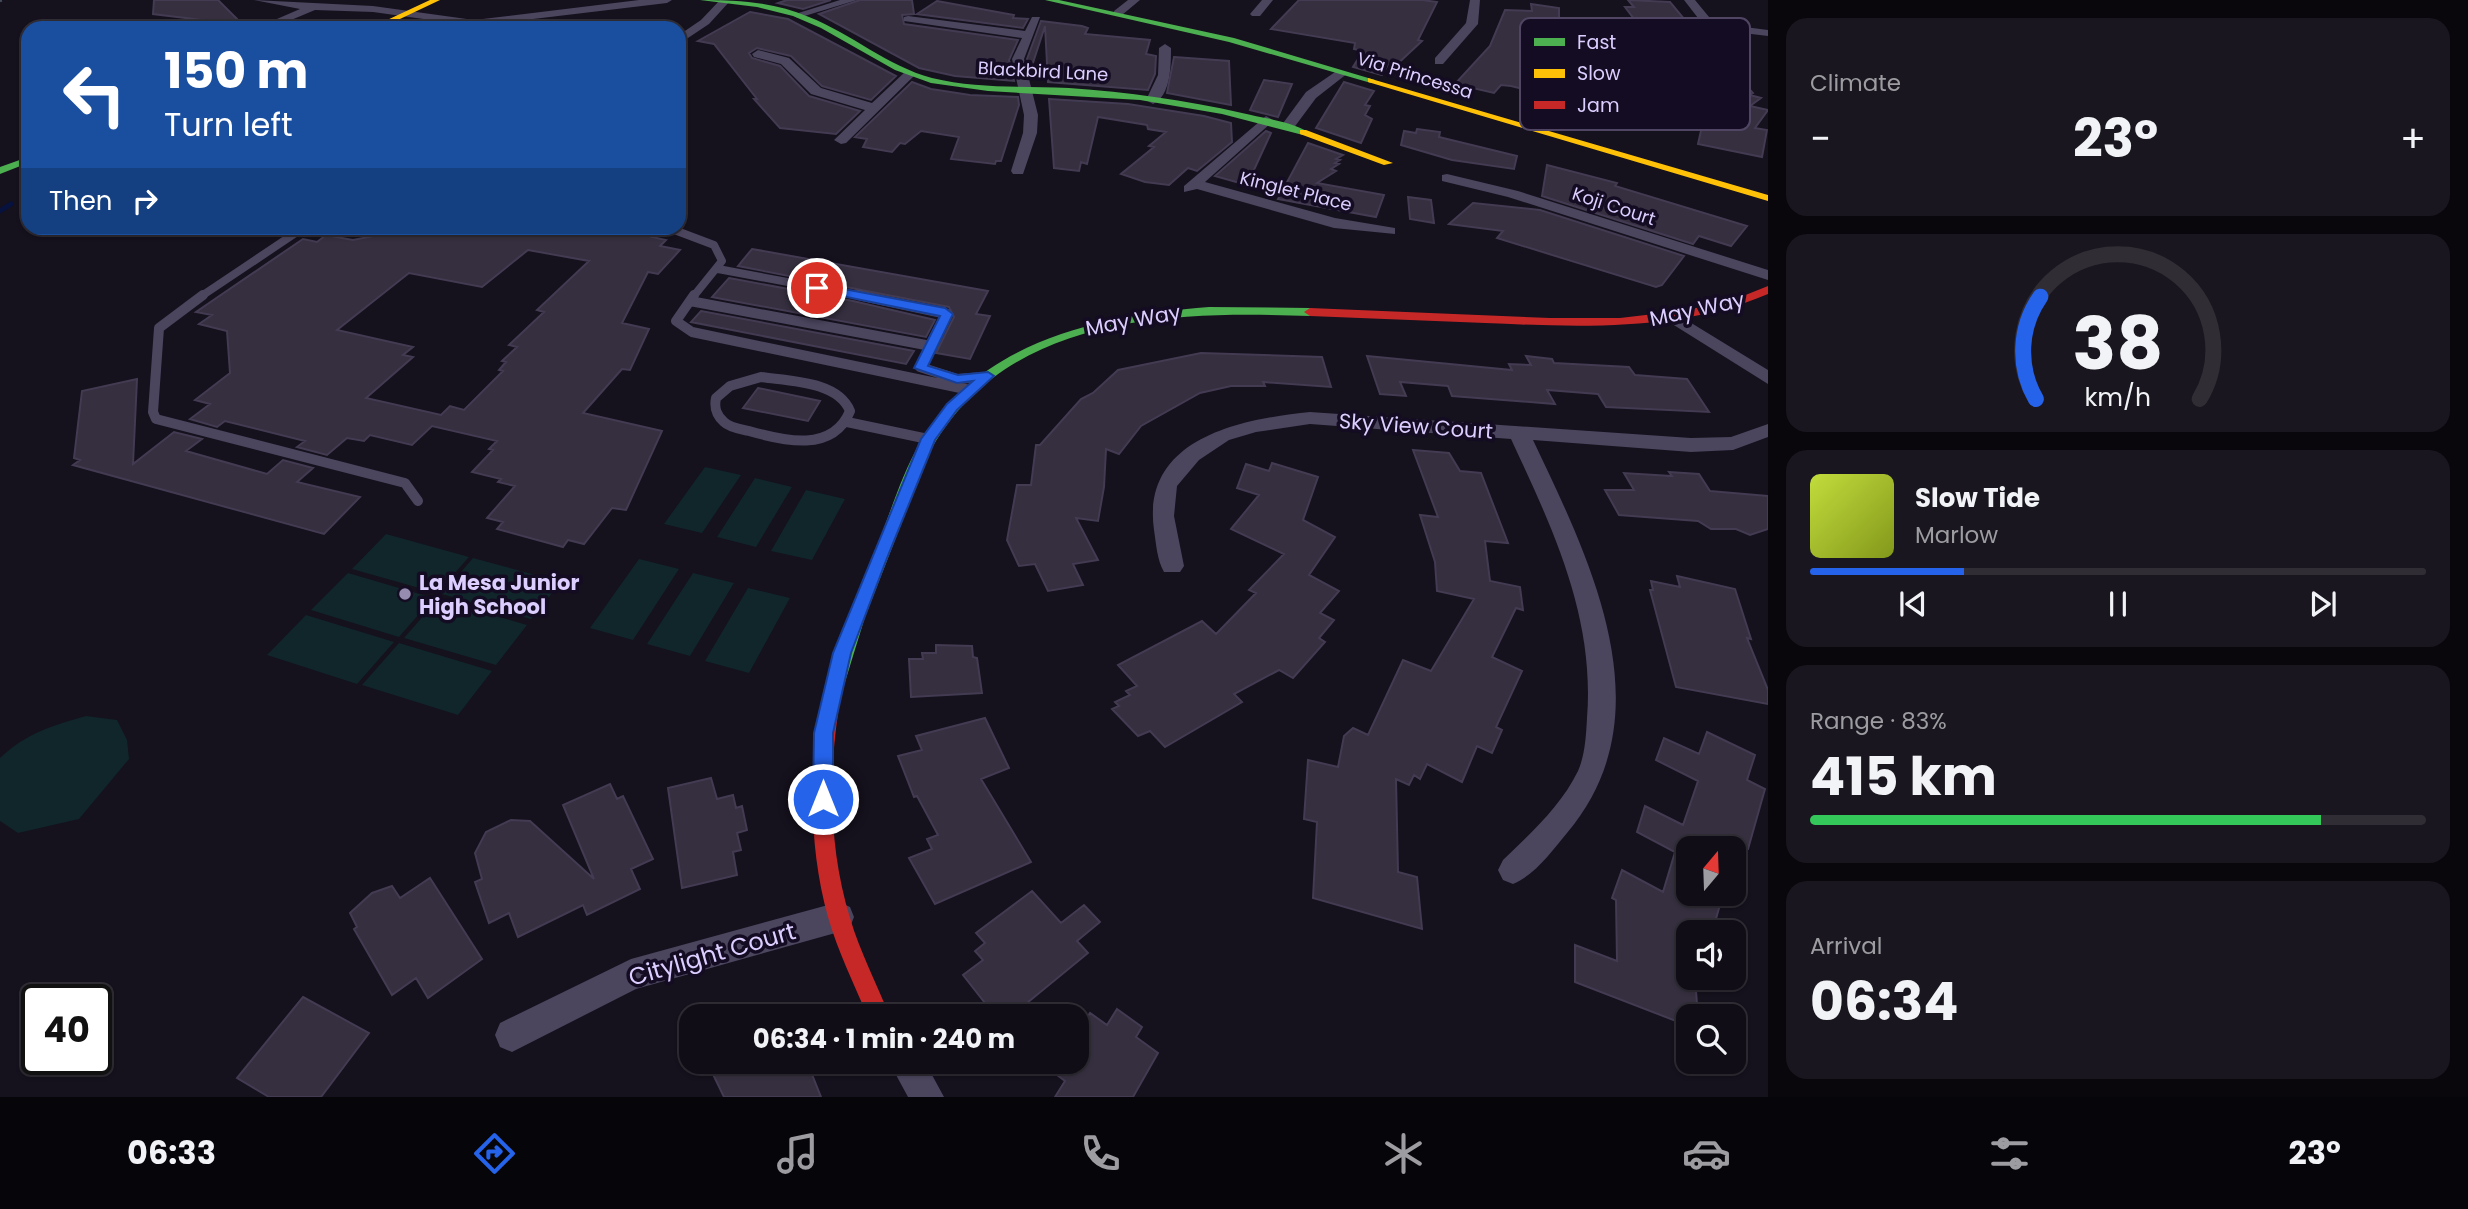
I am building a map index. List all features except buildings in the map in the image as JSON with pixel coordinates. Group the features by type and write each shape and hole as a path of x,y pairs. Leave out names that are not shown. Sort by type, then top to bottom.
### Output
{"street":[{"path":"259,0 314,7 373,9 458,21"},
{"path":"279,21 334,0"},
{"path":"392,21 436,0"},
{"path":"493,21 623,3 667,0"},
{"name":"Blackbird Lane","path":"704,0 725,1 798,15 822,26 883,64 910,74 965,86 1088,92 1153,100 1266,120 1333,140 1388,163"},
{"path":"798,15 852,0"},
{"name":"Via Princessa","path":"1049,0 1118,13 1239,43 1520,127"},
{"path":"1118,13 1135,0"},
{"path":"1256,14 1268,0"},
{"path":"1440,61 1472,24 1475,0"},
{"path":"1689,0 1704,18"},
{"path":"686,35 705,22 725,1"},
{"path":"538,2 541,16"},
{"path":"908,19 1026,36"},
{"path":"1018,171 1030,133 1031,115 1018,59 1026,36 1036,19"},
{"path":"1750,31 1768,33"},
{"path":"1153,100 1164,75 1165,48"},
{"path":"758,54 785,61 816,91 874,108"},
{"path":"1288,126 1311,95 1342,73"},
{"path":"841,140 910,74"},
{"name":"Kinglet Place","path":"1266,120 1192,187 1334,223 1390,231"},
{"name":"Via Princessa","path":"1529,130 1680,176 1768,198"},
{"path":"0,171 21,163"},
{"name":"Koji Court","path":"1447,178 1513,194 1768,275"},
{"name":"May Way","path":"874,1004 839,917 822,821 823,733 842,653 928,439 970,390 1027,351 1063,334 1108,320 1162,311 1225,308 1597,323 1675,318 1720,307 1768,290"},
{"path":"1675,318 1768,378"},
{"name":"Sky View Court","path":"1172,566 1164,519 1166,485 1186,460 1218,435 1260,423 1310,418 1691,445 1732,443 1768,430"},
{"path":"1513,870 1560,823 1594,764 1604,695 1596,624 1579,562 1519,433"},
{"name":"Citylight Court","path":"512,1035 631,975 839,917"},
{"path":"913,1074 927,1097"}],"lane":[{"path":"686,234 714,245 722,261 677,321 680,326 692,332 970,390"},
{"path":"293,235 166,320 159,328 153,412 156,419 405,483 418,501"},
{"path":"718,269 941,311 947,314 920,365 923,369 957,379 988,376"},
{"path":"690,301 931,346"},
{"path":"761,377 835,392 845,400 849,411 846,422 837,432 822,439 785,440 726,425 716,416 714,405 718,395 729,386 761,377"},
{"path":"846,422 928,439"}],"green space":[{"path":"705,467 741,475 702,533 664,524"},
{"path":"755,478 792,487 756,547 717,537"},
{"path":"806,490 845,499 812,560 771,551"},
{"path":"386,534 469,557 437,593 352,569"},
{"path":"473,558 561,582 531,619 442,594"},
{"path":"639,559 679,569 633,640 590,628"},
{"path":"348,573 433,598 399,637 311,610"},
{"path":"693,573 734,583 690,656 647,644"},
{"path":"748,588 790,598 749,673 705,661"},
{"path":"438,599 527,625 496,665 404,638"},
{"path":"306,615 394,642 357,684 267,655"},
{"path":"399,643 492,671 458,715 362,685"},
{"path":"86,716 117,720 127,740 129,759 79,819 18,833 0,821 0,758 40,731"}],"waterway":[{"path":"0,211 11,204"}],"traffic: fast":[{"path":"704,0 757,5 795,14 883,61 931,80 988,88 1140,97 1222,111 1303,132"},
{"path":"1049,0 1231,40 1371,80"},
{"path":"0,171 21,163"},
{"path":"832,695 856,617 914,469 936,429 970,390 1010,360 1056,338 1105,324 1157,315 1209,311 1310,312"}],"traffic: slow":[{"path":"390,21 436,0"},
{"path":"1371,80 1520,124"},
{"path":"1539,130 1768,198"},
{"path":"1303,132 1388,163"}],"traffic: jam":[{"path":"1310,312 1550,322 1620,322 1688,314 1747,299 1768,290"},
{"path":"832,695 824,748 824,836 839,918 874,1004"}],"place":[{"name":"La Mesa Junior High School","path":"405,594"}],"route":[{"path":"817,288 947,314 920,368 957,379 988,376 952,407 928,439 879,558 842,653 823,733 823,799"}]}
